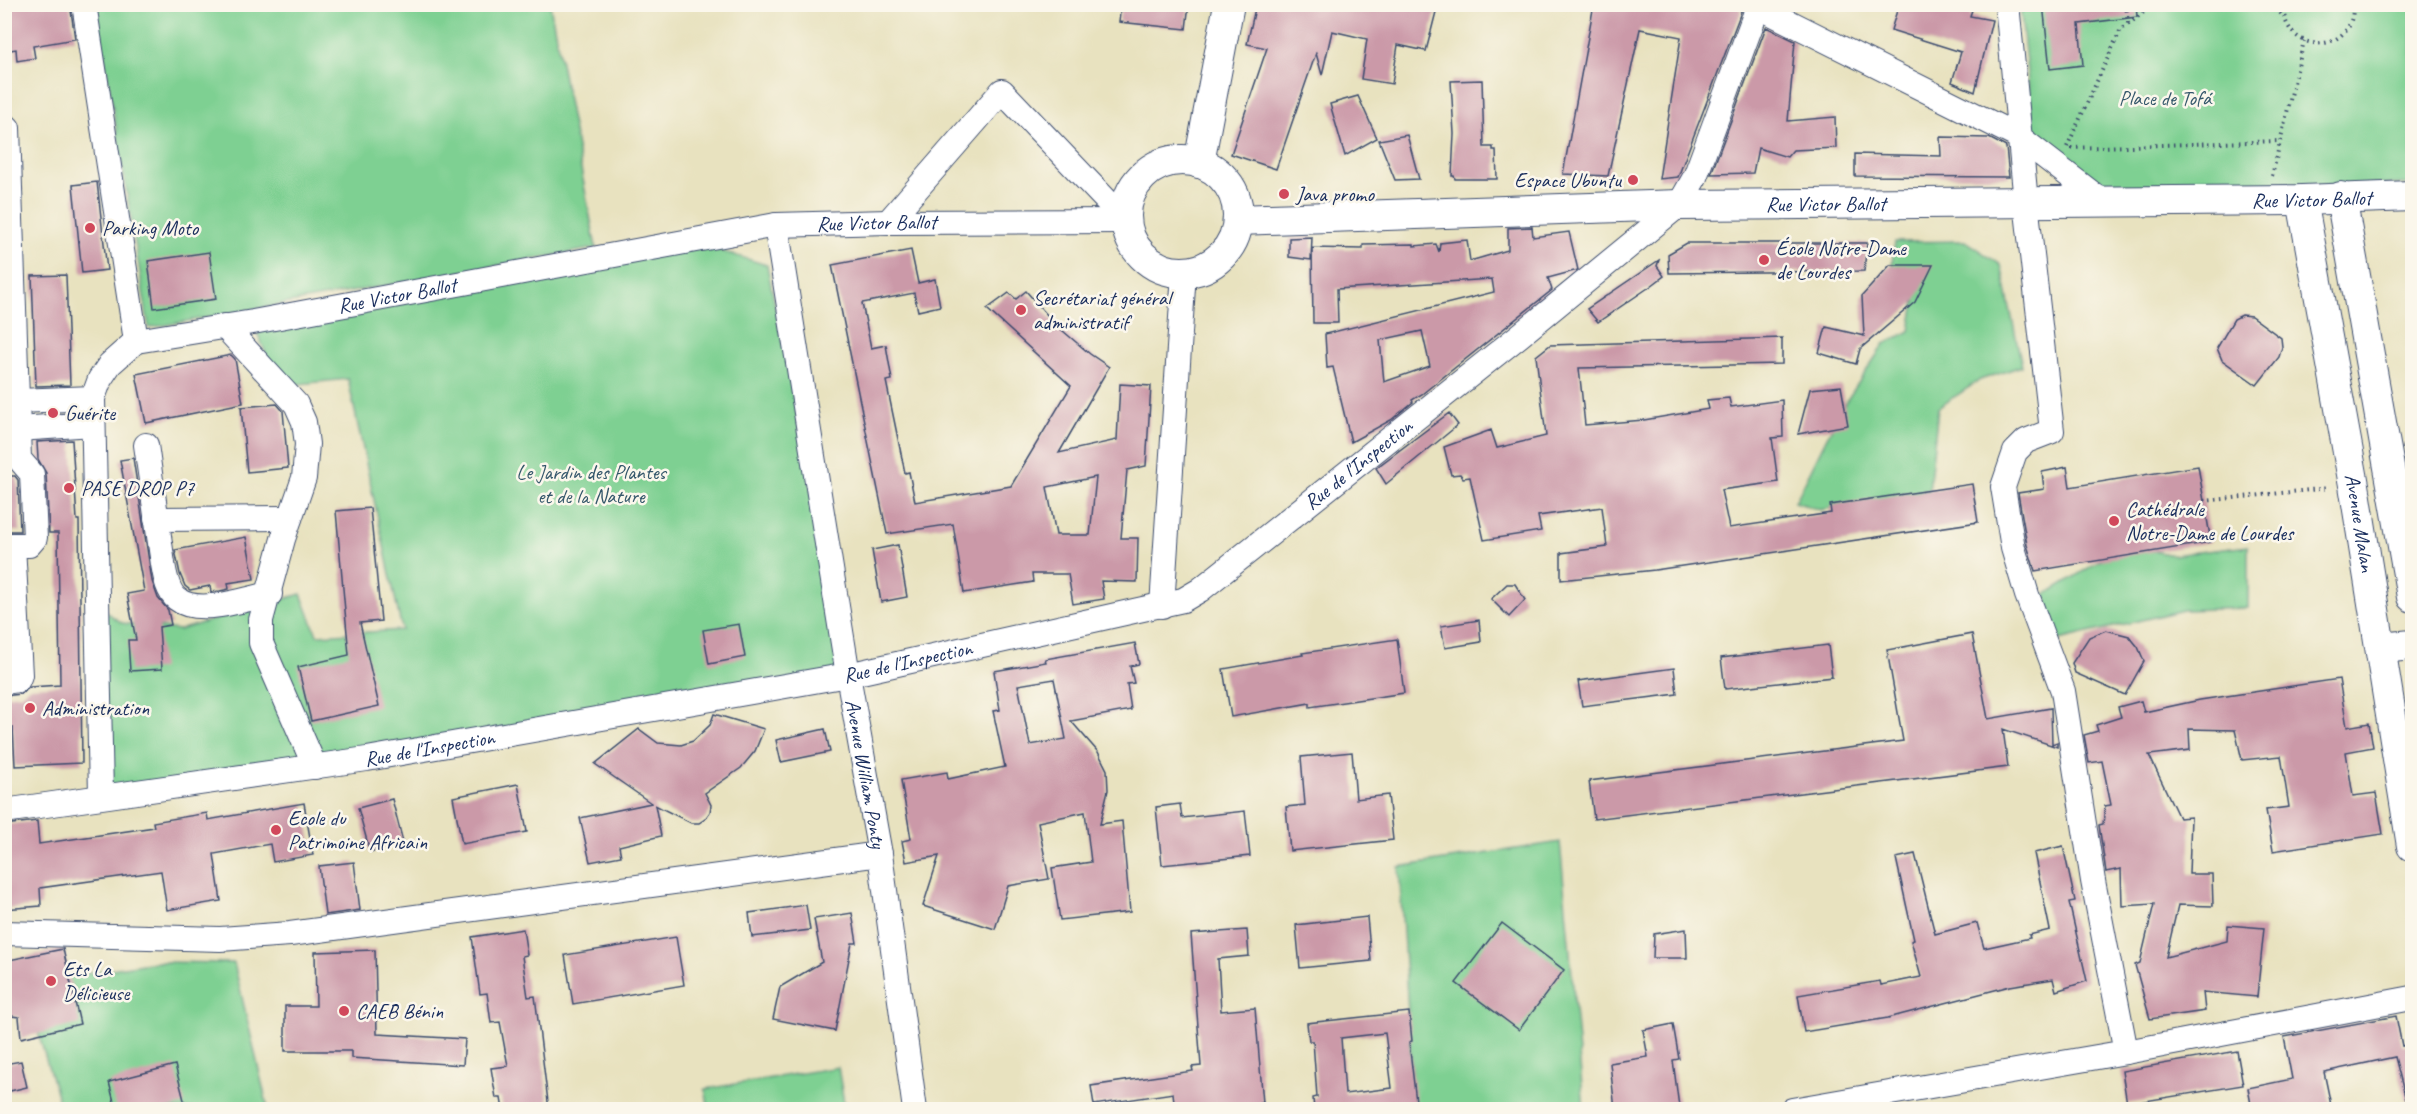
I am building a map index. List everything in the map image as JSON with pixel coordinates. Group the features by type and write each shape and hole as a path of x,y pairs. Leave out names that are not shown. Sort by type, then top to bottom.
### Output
{"main road":[{"path":"1199,164 1229,4"},
{"path":"1172,162 1199,164 1215,172 1228,185 1236,202 1238,220 1231,243 1221,256 1208,266 1184,272 1165,270 1141,255 1131,239 1126,221 1131,194 1147,173 1172,162"},
{"name":"Rue Victor Ballot","path":"1238,220 1679,205 2302,200 2412,196"},
{"name":"Avenue Malan","path":"2341,197 2412,597"},
{"name":"Avenue Malan","path":"2302,200 2354,485 2412,846"},
{"path":"2381,648 2412,645"}],"street":[{"path":"84,4 136,341 110,364 100,379 93,398 101,796"},
{"path":"2007,4 2019,137 2052,431 2026,441 2016,452 2003,488 2004,498 2013,548 2063,691 2093,881 2126,1052"},
{"path":"1679,205 1695,177 1757,5 2019,137 2102,201"},
{"path":"888,222 1002,91 1126,221"},
{"path":"4,124 8,129 19,459 32,474 35,538 29,545 8,545 20,675 18,680 4,682"},
{"name":"Rue de l'Inspection","path":"4,811 315,766 848,675 1183,600 1200,590 1519,336 1679,205"},
{"name":"Rue Victor Ballot","path":"136,341 776,225 1126,221"},
{"name":"Avenue William Ponty","path":"776,225 848,675 880,854 915,1110"},
{"path":"1162,606 1184,272"},
{"path":"224,326 296,404 304,422 306,444 304,478 290,518 261,620 261,643 315,766"},
{"path":"18,400 93,398"},
{"path":"18,429 93,424"},
{"path":"146,445 167,583 175,598 189,606 213,606 270,594"},
{"path":"156,519 290,518"},
{"path":"4,933 220,939 290,934 880,854"},
{"path":"1792,1110 2126,1052 2412,998"}],"path":[{"path":"2126,4 2128,25"},
{"path":"2154,4 2120,31 2067,148 2280,141"},
{"path":"2272,4 2295,35 2315,44 2337,39 2345,32 2351,22 2354,4"},
{"path":"2283,4 2283,17"},
{"path":"2266,200 2304,41"},
{"path":"2204,501 2354,485"}],"green space":[{"path":"96,5 550,5 596,248 149,328"},
{"name":"Place de Tofá","path":"2020,5 2412,5 2412,184 2108,192 2034,138"},
{"name":"Le Jardin des Plantes et de la Nature","path":"688,241 767,265 848,675 101,796 96,605 122,623 179,630 301,594 317,635 402,630 348,379 279,386 253,322"},
{"path":"1965,241 2001,265 2022,366 1980,380 1938,408 1929,490 1820,510 1795,502 1841,409 1884,344 1910,331 1919,279 1890,277 1895,242"},
{"path":"2125,545 2173,555 2248,546 2248,608 2183,610 2059,640 2045,595"},
{"path":"1560,842 1584,1109 1414,1109 1399,867"},
{"path":"155,962 234,963 268,1109 61,1109 28,999 68,976"},
{"path":"838,1067 845,1109 709,1109 705,1089"}],"building":[{"path":"4,4 70,4 75,39 33,46 35,58 17,61 16,49 4,51"},
{"path":"1121,4 1189,4 1186,29 1119,22"},
{"path":"1256,4 1438,4 1426,51 1398,45 1392,84 1361,79 1367,39 1332,31 1322,75 1316,53 1276,169 1231,154 1267,48 1247,44"},
{"path":"1594,4 1739,4 1741,12 1678,177 1659,179 1681,37 1640,29 1608,176 1563,174"},
{"path":"1899,4 1974,4 1970,16 1992,20 1975,92 1952,82 1961,52 1891,30"},
{"path":"2043,4 2136,4 2137,17 2079,24 2083,65 2050,69"},
{"path":"1766,27 1795,41 1788,121 1835,117 1836,148 1793,150 1787,157 1758,148 1753,173 1711,174"},
{"path":"1482,80 1484,147 1493,147 1493,150 1496,150 1497,179 1455,179 1452,176 1454,134 1451,81"},
{"path":"1358,96 1377,138 1345,156 1330,104"},
{"path":"1407,135 1419,179 1395,180 1379,140"},
{"path":"1940,137 1989,138 2006,147 2009,177 1855,176 1855,154 1941,156"},
{"name":"Parking Moto","path":"97,182 107,270 82,273 73,185"},
{"path":"1532,227 1533,237 1569,232 1578,270 1548,278 1552,290 1412,400 1413,402 1391,420 1351,442 1333,367 1327,368 1325,334 1494,292 1492,279 1337,289 1338,323 1313,323 1312,248 1363,249 1363,245 1436,244 1439,252 1440,243 1467,240 1470,261 1508,250 1508,228","holes":["1422,331 1430,366 1384,382 1380,340"]},
{"path":"1312,237 1311,260 1289,257 1289,238"},
{"path":"1687,243 1867,243 1864,271 1669,273 1668,254"},
{"path":"911,250 918,283 935,279 940,306 918,311 914,293 862,303 871,348 886,345 892,380 886,381 905,473 909,472 915,502 1011,486 1071,386 987,309 1009,293 1016,299 1026,291 1056,325 1109,367 1059,453 1117,440 1120,384 1151,386 1146,466 1127,470 1121,538 1138,538 1137,582 1101,581 1104,599 1073,604 1068,574 1032,574 1033,582 964,593 953,524 887,534 832,265","holes":["1096,477 1090,535 1056,535 1047,487"]},
{"path":"209,252 216,299 154,308 148,261"},
{"path":"1659,260 1657,266 1664,276 1651,286 1598,322 1587,309"},
{"path":"1890,265 1933,265 1915,302 1860,349 1856,364 1819,353 1826,327 1864,336 1862,296"},
{"path":"66,275 70,385 36,386 32,276"},
{"path":"2242,315 2251,316 2281,338 2282,347 2279,357 2257,385 2222,360 2217,348 2234,319"},
{"path":"1782,338 1782,364 1579,368 1585,425 1644,420 1709,409 1707,400 1729,398 1731,407 1782,400 1783,437 1772,438 1778,482 1721,490 1729,528 1831,513 1830,505 1972,484 1978,522 1655,570 1561,580 1561,553 1607,547 1602,507 1538,516 1541,531 1484,540 1470,477 1463,478 1460,474 1451,475 1444,447 1491,430 1497,448 1546,436 1536,356 1550,345"},
{"path":"231,355 235,359 243,403 146,423 136,374"},
{"path":"1841,386 1848,425 1798,434 1810,389"},
{"path":"277,404 283,411 288,468 247,472 241,407"},
{"path":"1449,413 1458,425 1386,484 1376,468"},
{"path":"72,440 77,520 79,520 82,763 15,766 13,727 4,728 4,696 21,694 30,687 60,685 58,533 49,533 46,473 38,459 37,442"},
{"path":"133,458 152,581 158,598 168,610 171,625 159,627 162,669 130,671 128,640 136,640 127,594 144,591 120,460"},
{"name":"Cathédrale Notre-Dame de Lourdes","path":"2198,466 2211,542 2035,571 2027,545 2018,493 2044,489 2042,472 2067,467 2070,487"},
{"path":"4,476 15,476 18,480 20,531 4,531"},
{"path":"370,508 381,621 360,623 379,706 311,721 298,667 349,655 336,511"},
{"path":"246,537 254,579 228,583 229,589 211,592 210,586 190,590 185,586 175,550"},
{"path":"898,545 907,597 881,602 872,550"},
{"path":"1507,584 1515,584 1525,600 1509,617 1491,599"},
{"path":"1479,620 1481,642 1445,648 1441,626"},
{"path":"739,624 745,657 709,664 703,630"},
{"path":"2106,630 2129,636 2138,647 2144,661 2125,695 2075,673 2072,663 2089,637"},
{"path":"1972,634 1988,719 2051,708 2052,744 2057,742 2057,747 2003,729 2008,767 1594,819 1589,781 1903,741 1887,650"},
{"path":"1397,639 1404,693 1310,707 1310,703 1231,717 1223,669 1303,655 1302,653"},
{"path":"1135,643 1139,664 1130,666 1134,683 1127,684 1131,710 1071,721 1098,752 1107,770 1108,790 1100,824 1122,821 1130,912 1060,920 1052,868 1091,862 1085,812 1038,822 1049,879 1008,886 995,929 923,906 939,856 906,862 902,841 911,839 901,780 947,772 948,779 1005,767 993,711 1000,710 994,671 1046,662 1045,659","holes":["1054,679 1066,739 1030,745 1018,685"]},
{"path":"1828,645 1832,677 1725,689 1721,658"},
{"path":"1674,668 1677,694 1582,706 1578,681"},
{"path":"2339,679 2347,727 2369,723 2373,747 2346,752 2353,796 2376,793 2383,834 2273,851 2266,810 2289,807 2281,756 2242,760 2235,730 2189,729 2190,750 2149,755 2179,818 2191,817 2189,874 2212,874 2213,906 2178,905 2166,957 2227,941 2228,925 2264,928 2257,997 2203,992 2205,1011 2150,1019 2135,965 2140,963 2154,904 2122,906 2121,869 2106,872 2099,825 2103,824 2105,806 2111,805 2102,761 2089,763 2084,735 2098,731 2096,725 2121,717 2118,707 2141,701 2144,712 2200,700"},
{"path":"714,714 764,729 755,751 741,768 705,793 711,805 710,812 705,819 699,823 691,823 655,805 661,836 619,846 621,856 590,862 580,818 651,803 595,764 639,729 658,743 681,745 693,741 710,725"},
{"path":"825,729 830,752 781,762 776,740"},
{"path":"1352,752 1356,799 1388,795 1393,840 1290,851 1286,807 1305,805 1301,757"},
{"path":"518,784 527,832 462,844 453,797"},
{"path":"392,799 403,842 370,852 358,808"},
{"path":"304,803 313,855 273,862 270,844 214,854 221,901 167,910 161,871 40,888 41,906 4,909 4,825 37,821 39,844 154,827 153,822 207,813 208,820"},
{"path":"1180,804 1182,818 1245,811 1250,856 1162,865 1156,807"},
{"path":"2063,846 2075,901 2069,902 2087,981 2056,991 2053,979 2010,986 1888,1018 1804,1032 1798,995 1880,981 1881,985 1921,977 1911,941 1914,940 1896,858 1915,854 1935,934 1977,923 1984,948 2030,938 2029,935 2050,930 2034,853"},
{"path":"354,862 360,910 325,915 319,866"},
{"path":"806,905 810,930 752,937 749,913"},
{"path":"852,913 857,943 852,943 835,1031 773,1019 780,987 822,962 814,919"},
{"path":"1367,917 1371,961 1300,968 1296,925"},
{"path":"1502,923 1564,970 1519,1030 1456,983"},
{"path":"523,929 527,955 522,956 528,997 535,996 549,1110 503,1110 501,1098 496,1098 491,1068 508,1066 500,1022 491,1023 487,993 480,994 472,937"},
{"path":"1686,929 1687,958 1653,958 1654,934"},
{"path":"1247,930 1249,956 1218,959 1221,1011 1255,1008 1263,1103 1260,1103 1261,1110 1175,1110 1173,1093 1094,1105 1091,1086 1193,1071 1192,1067 1201,1066 1191,934"},
{"path":"676,937 684,985 573,1004 565,955"},
{"path":"63,949 80,1024 21,1038 19,1017 4,1015 4,961"},
{"path":"375,950 377,1034 465,1039 463,1065 351,1058 351,1051 285,1051 285,1006 316,1006 315,952"},
{"path":"1409,1012 1412,1041 1409,1042 1417,1110 1314,1110 1313,1098 1317,1097 1313,1041 1309,1041 1307,1023","holes":["1385,1033 1392,1088 1345,1094 1341,1038"]},
{"path":"2396,1016 2402,1046 2412,1044 2412,1099 2406,1100 2395,1057 2324,1072 2332,1110 2252,1110 2248,1088 2292,1079 2284,1037"},
{"path":"1673,1024 1679,1059 1673,1060 1679,1107 1665,1110 1615,1110 1610,1063 1648,1057 1643,1030"},
{"path":"2237,1051 2243,1085 2127,1104 2122,1071"},
{"path":"21,1061 27,1087 10,1091 4,1064"},
{"path":"175,1065 185,1104 163,1110 116,1110 109,1082"}],"place":[{"name":"Espace Ubuntu","path":"1633,180"},
{"name":"Java promo","path":"1284,194"},
{"name":"Parking Moto","path":"90,228"},
{"name":"École Notre-Dame de Lourdes","path":"1764,260"},
{"name":"Secrétariat général administratif","path":"1021,310"},
{"name":"Guérite","path":"53,413"},
{"name":"PASE DROP P7","path":"69,488"},
{"name":"Cathédrale Notre-Dame de Lourdes","path":"2114,521"},
{"name":"Administration","path":"30,708"},
{"name":"Ecole du Patrimoine Africain","path":"276,830"},
{"name":"Ets La Délicieuse","path":"51,981"},
{"name":"CAEB Bénin","path":"344,1011"}]}
